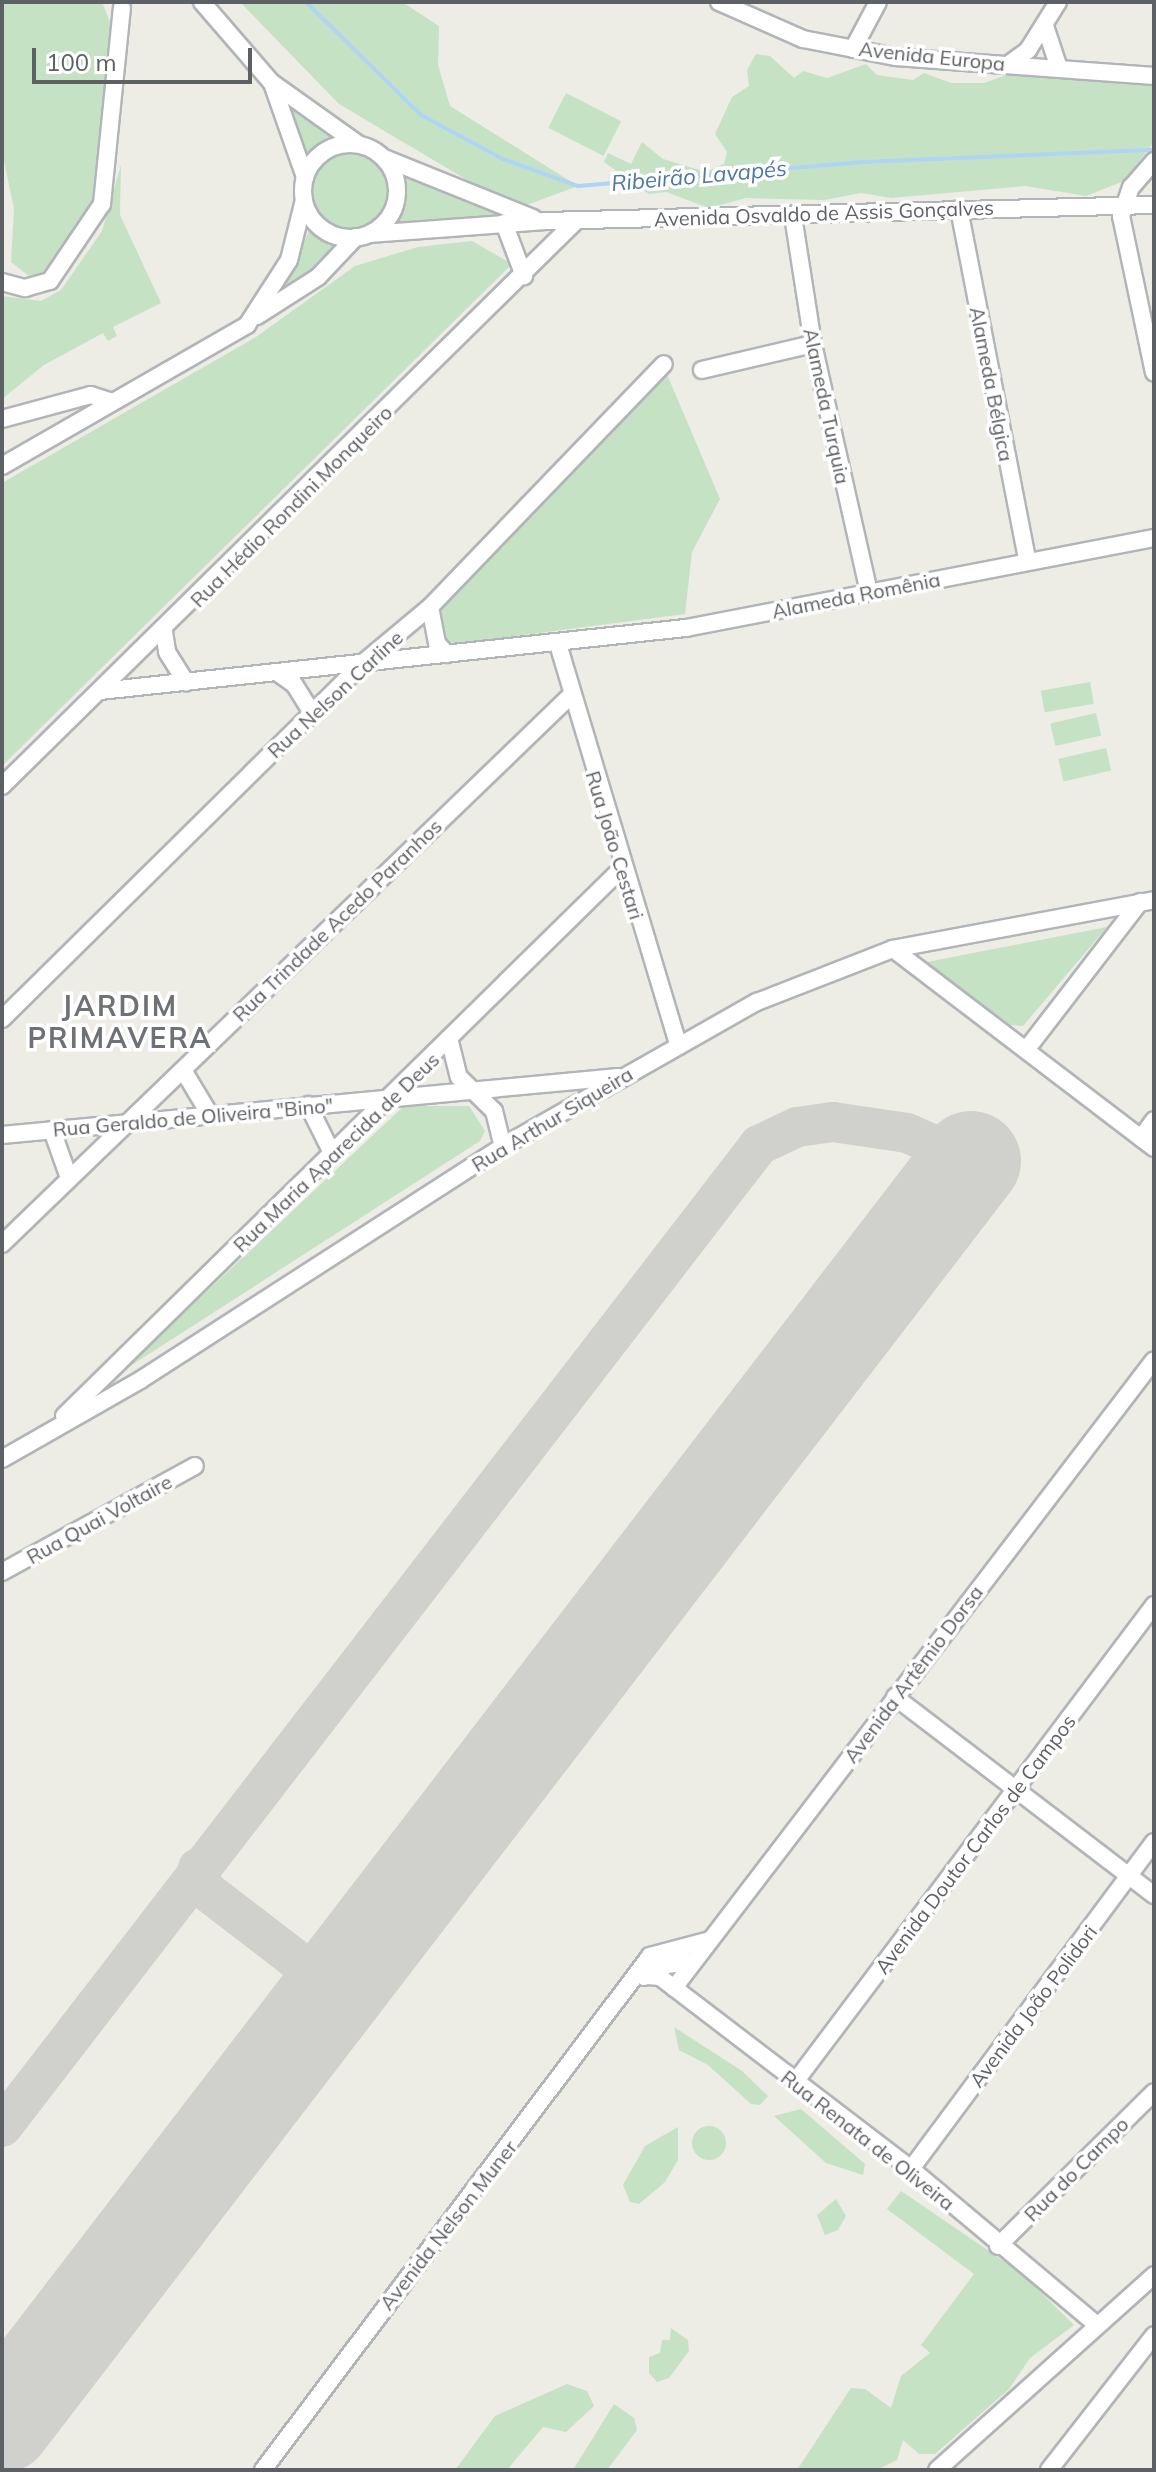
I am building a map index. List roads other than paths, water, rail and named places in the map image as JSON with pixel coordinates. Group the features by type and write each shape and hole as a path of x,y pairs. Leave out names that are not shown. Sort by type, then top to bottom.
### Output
{"street":[{"path":"2,466 256,317 318,277 396,199 391,169 382,157 359,145 271,82 202,2"},
{"name":"Avenida Europa","path":"719,2 763,26 853,49 1153,77"},
{"path":"853,49 878,2"},
{"path":"1009,64 1045,26 1058,2"},
{"path":"2,282 25,288 50,281 102,204 122,8"},
{"path":"1045,26 1059,68"},
{"path":"256,317 297,242 304,200 305,177 271,82"},
{"path":"305,177 332,147 359,145"},
{"name":"Avenida Osvaldo de Assis Gonçalves","path":"382,157 546,221"},
{"path":"1150,170 1124,202 1127,235 1154,373"},
{"path":"304,200 323,229 363,235"},
{"path":"1127,235 1151,203"},
{"name":"Avenida Osvaldo de Assis Gonçalves","path":"363,235 546,221 1151,203"},
{"name":"Alameda Bélgica","path":"959,209 1027,560"},
{"name":"Alameda Turquia","path":"793,216 813,344 869,593"},
{"name":"Rua Hédio Rondini Monqueiro","path":"2,786 164,632 576,221"},
{"path":"504,223 524,276"},
{"path":"702,370 813,344"},
{"name":"Rua Nelson Carline","path":"2,1019 363,663 430,607 664,364"},
{"path":"2,419 99,394 112,402"},
{"path":"34,411 46,414 57,434"},
{"name":"Alameda Romênia","path":"100,691 686,628 1154,538"},
{"path":"430,607 437,643 447,654"},
{"path":"164,632 167,652 186,682"},
{"name":"Rua João Cestari","path":"558,644 570,696 678,1044"},
{"path":"278,673 294,684 312,713"},
{"name":"Rua Trindade Acedo Paranhos","path":"2,1244 570,696"},
{"name":"Rua Maria Aparecida de Deus","path":"48,1432 450,1042 622,868"},
{"path":"1026,1050 1147,901"},
{"name":"Rua Arthur Siqueira","path":"2,1459 142,1379 503,1146 678,1044 757,1002 893,949 1147,901"},
{"path":"893,949 1148,1143 1154,1120"},
{"path":"450,1042 468,1088 494,1111 503,1146"},
{"path":"183,1070 210,1115"},
{"name":"Rua Geraldo de Oliveira \"Bino\"","path":"2,1135 131,1120 389,1099 468,1088 623,1077"},
{"path":"308,1105 333,1155"},
{"path":"52,1130 69,1178"},
{"name":"Avenida Artêmio Dorsa","path":"674,1988 1154,1360"},
{"name":"Rua Quai Voltaire","path":"2,1572 195,1466"},
{"name":"Avenida Doutor Carlos de Campos","path":"795,2082 1154,1605"},
{"path":"895,1697 1019,1786 1154,1895"},
{"name":"Avenida João Polidori","path":"911,2169 1154,1842"},
{"name":"Avenida Nelson Muner","path":"263,2470 641,1978 655,1952 710,1940"},
{"path":"641,1978 694,1961"},
{"path":"641,1978 674,1988"},
{"name":"Rua Renata de Oliveira","path":"674,1988 911,2169 998,2246 1097,2325"},
{"name":"Rua do Campo","path":"998,2246 1154,2092"},
{"path":"937,2470 1154,2275"},
{"path":"1049,2470 1154,2335"}],"waterway":[{"name":"Ribeirão Lavapés","path":"306,2 421,115 503,159 578,186 863,162 1154,150"}],"district":[{"name":"JARDIM PRIMAVERA","path":"120,1022"}]}
